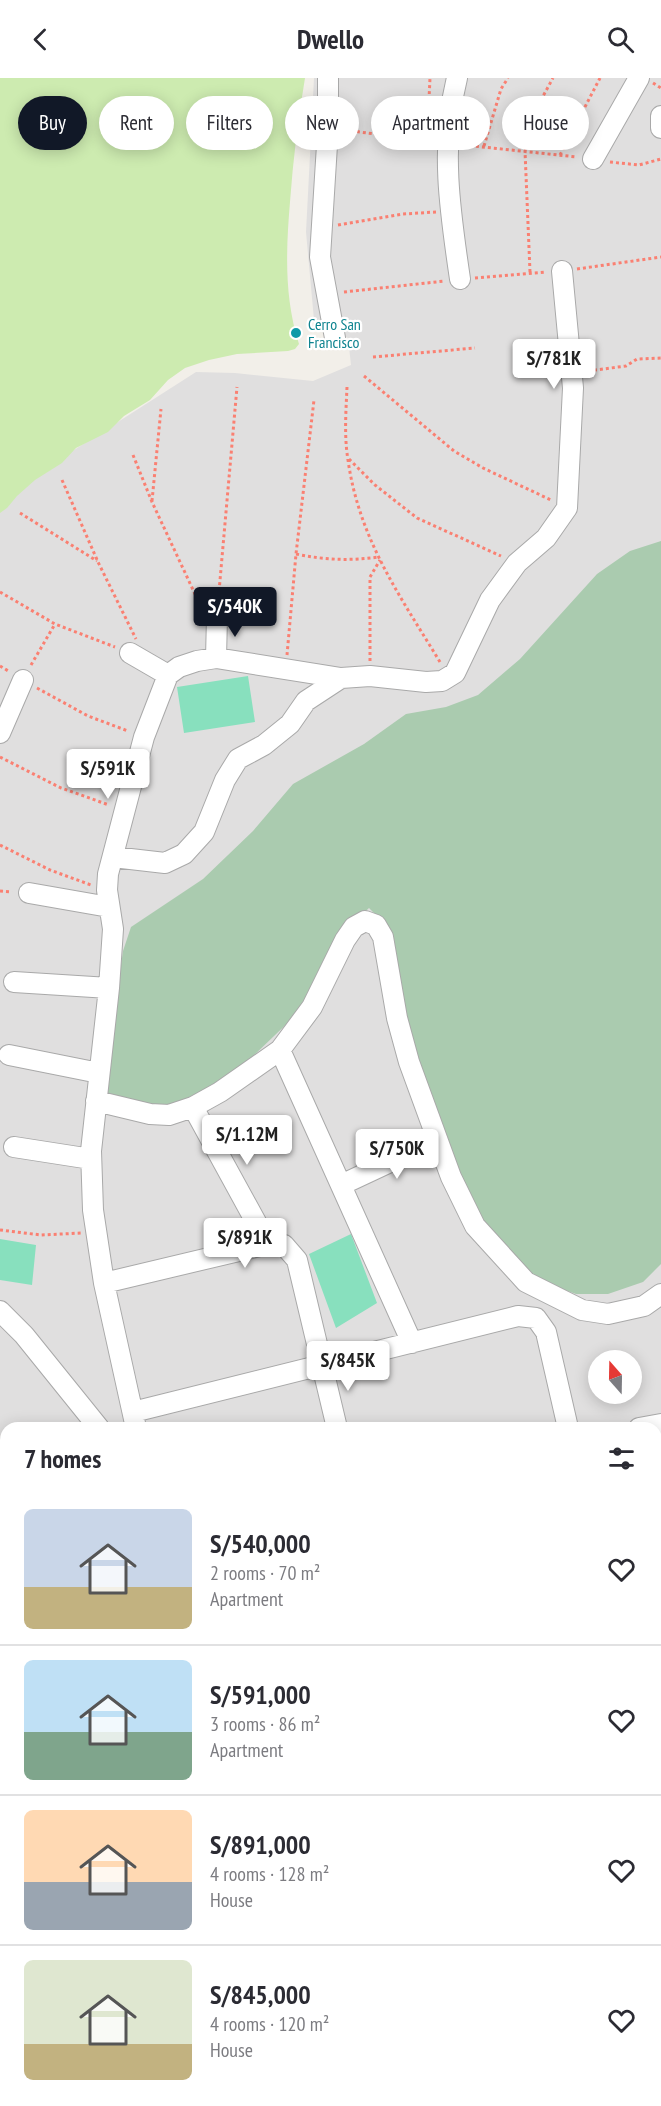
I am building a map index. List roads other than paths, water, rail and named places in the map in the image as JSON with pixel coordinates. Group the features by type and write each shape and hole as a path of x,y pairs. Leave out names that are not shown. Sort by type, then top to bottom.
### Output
{"street":[{"path":"328,78 328,129 320,257 335,338"},
{"path":"457,78 447,144 450,211 460,279"},
{"path":"593,159 639,78"},
{"path":"661,116 661,128"},
{"path":"536,1318 518,1316 322,1365 134,1420 104,1283 93,1210 91,1160 113,929 108,899 108,874 144,737 168,675 179,667 216,658 341,678 370,676 426,682 442,681 455,673 490,600 516,563 546,538 567,508 573,388 562,271"},
{"path":"216,658 217,617"},
{"path":"130,653 168,675"},
{"path":"113,857 165,863 184,854 204,832 225,780 238,759 264,745 290,724 306,701 341,678"},
{"path":"0,732 22,680"},
{"path":"29,893 108,899"},
{"path":"96,1101 150,1114 169,1115 193,1107 220,1092 280,1050 312,1007 345,940 354,927 365,921 376,925 383,937 397,1018 409,1062 451,1177 475,1226 526,1282 536,1305 536,1318 546,1332 567,1422"},
{"path":"14,982 109,988"},
{"path":"280,1050 412,1343"},
{"path":"9,1055 99,1073"},
{"path":"193,1107 268,1244"},
{"path":"341,1185 437,1140"},
{"path":"14,1147 91,1160"},
{"path":"104,1283 268,1244 284,1245 297,1260 336,1422"},
{"path":"526,1282 582,1310 608,1314 645,1306 661,1294"},
{"path":"0,1311 24,1335 94,1422"}],"place":[{"name":"Cerro San Francisco","path":"296,333"}]}
